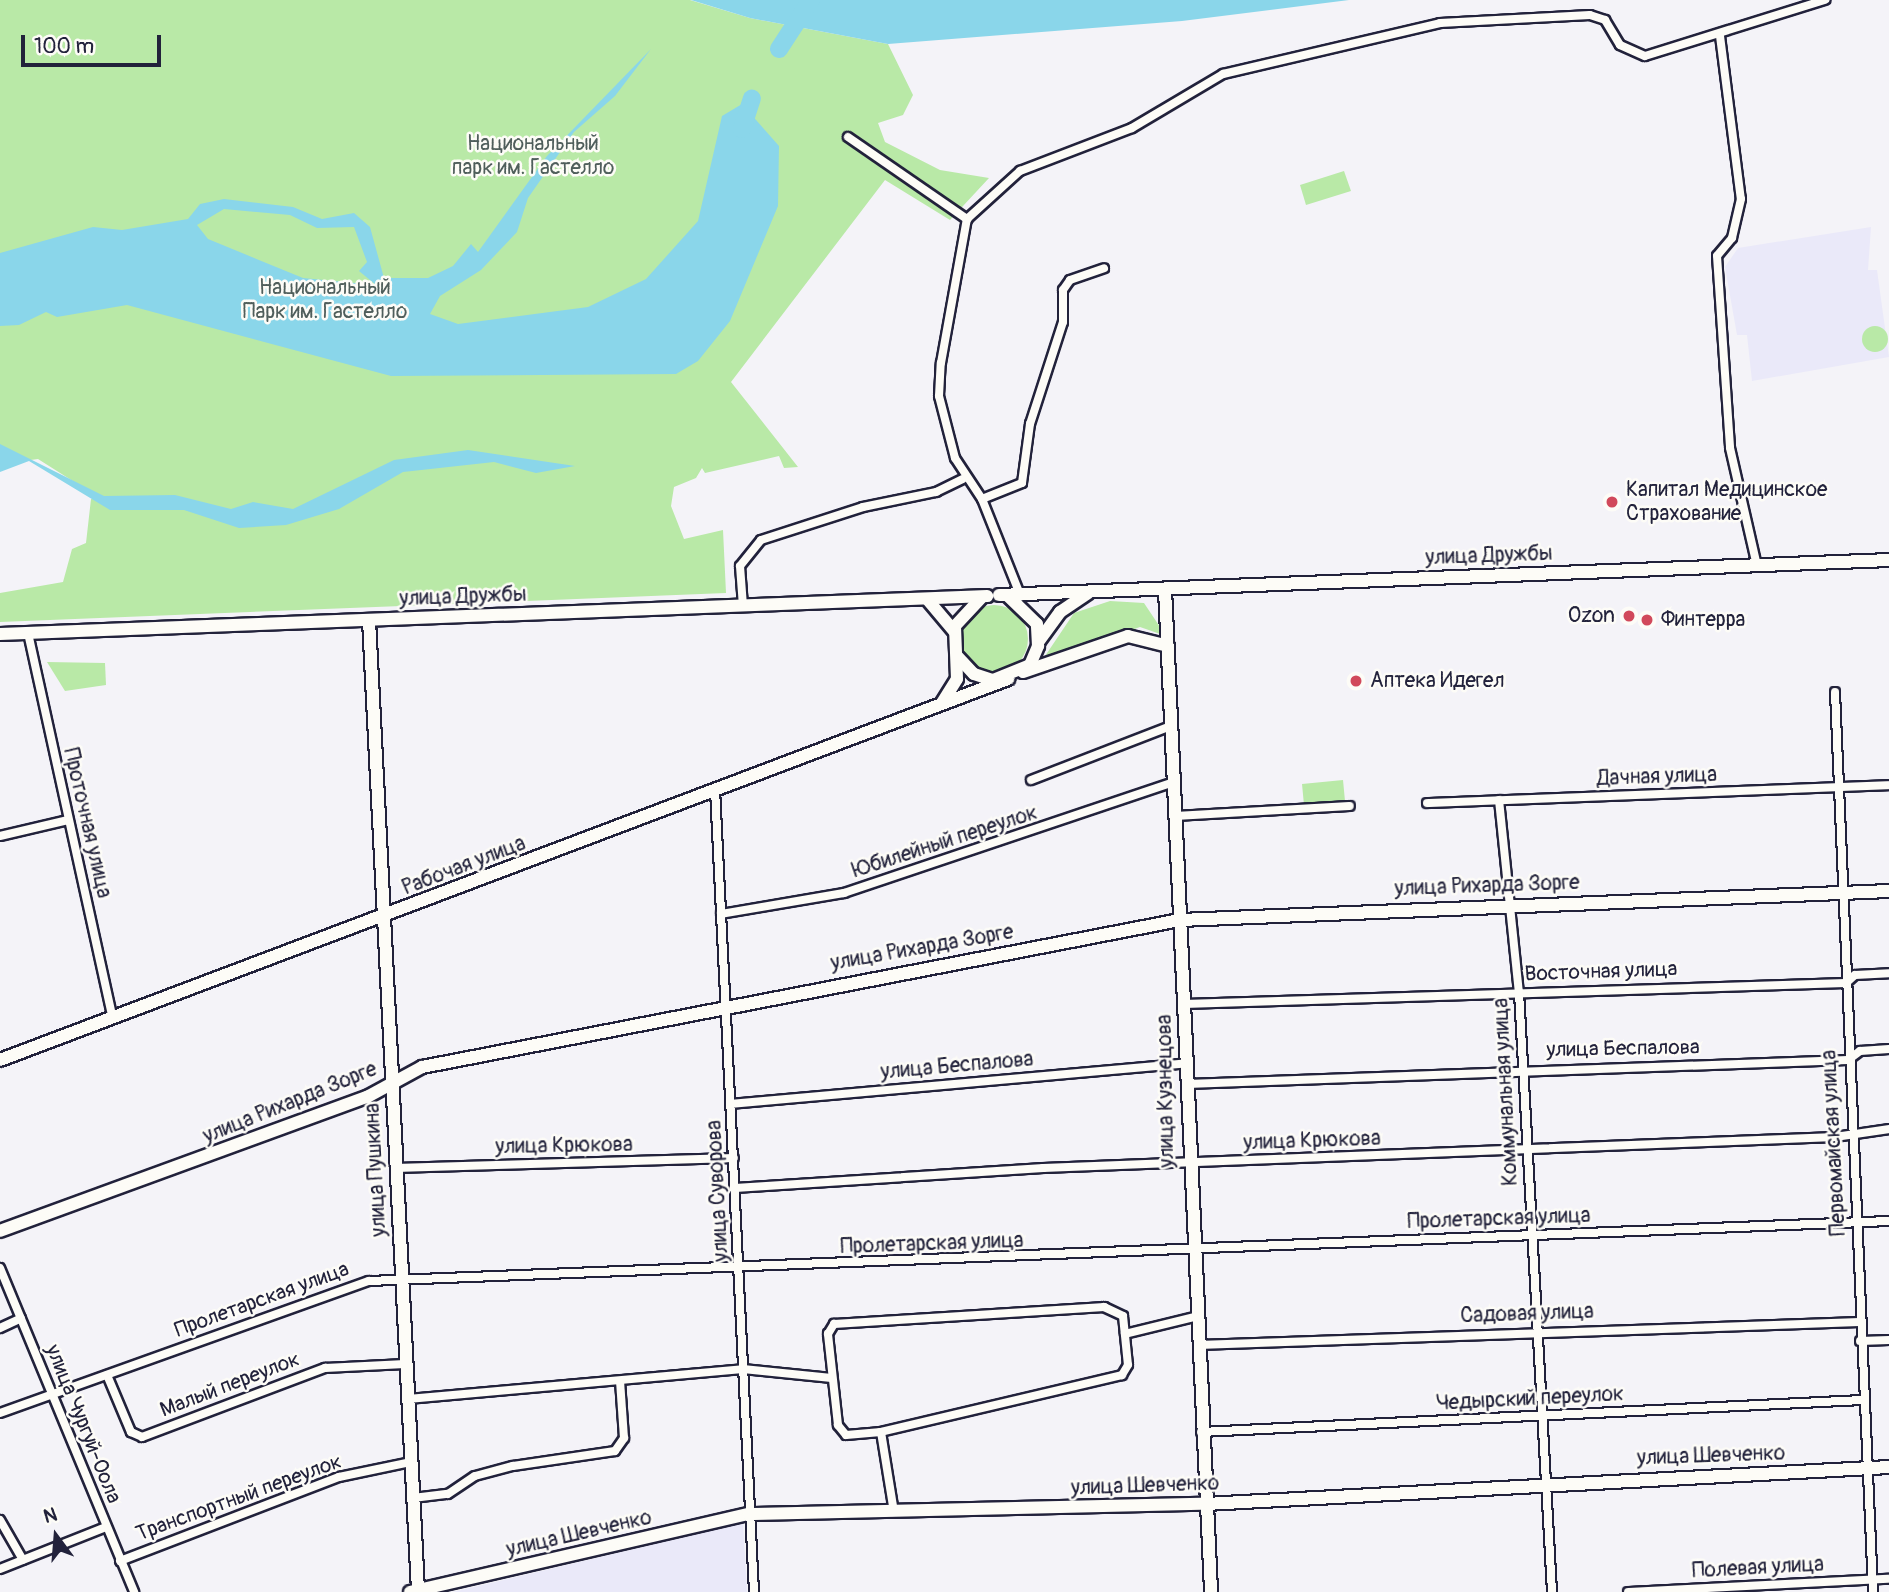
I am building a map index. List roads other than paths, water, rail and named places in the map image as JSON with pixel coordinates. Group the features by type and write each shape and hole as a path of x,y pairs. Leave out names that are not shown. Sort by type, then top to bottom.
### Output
{"street":[{"path":"1039,641 982,499 963,479 943,419 939,378 967,219 1020,171 1104,141 1193,88 1252,64 1440,23 1515,15 1598,16 1620,44 1645,56 1720,36 1825,0"},
{"path":"1720,36 1741,199 1732,238 1717,256 1730,448 1757,566"},
{"path":"848,137 967,219"},
{"path":"982,499 1022,482 1030,424 1063,322 1063,290 1070,280 1104,268"},
{"path":"743,606 740,566 761,540 863,506 936,492 963,479"},
{"name":"улица Дружбы","path":"1023,600 1091,592 1889,560"},
{"name":"улица Кузнецова","path":"1165,589 1184,1004 1187,1165 1195,1345 1210,1592"},
{"path":"958,657 979,677 1014,676 1060,612 1091,592"},
{"path":"954,631 965,609 993,596 1023,600"},
{"name":"улица Дружбы","path":"0,634 993,596"},
{"path":"927,599 954,631 958,657 954,688 941,704"},
{"name":"улица Пушкина","path":"369,620 413,1498 415,1591"},
{"name":"Проточная улица","path":"28,633 114,1020"},
{"name":"Рабочая улица","path":"0,1060 114,1020 1014,676 1128,636 1168,646"},
{"name":"Первомайская улица","path":"1835,692 1839,893 1846,983 1865,1469 1873,1592"},
{"path":"1031,780 1171,726"},
{"name":"Юбилейный переулок","path":"721,914 844,892 1174,782"},
{"name":"Дачная улица","path":"1427,803 1889,785"},
{"name":"улица Суворова","path":"715,789 754,1592"},
{"name":"Коммунальная улица","path":"1499,800 1519,992 1552,1592"},
{"path":"1175,816 1350,806"},
{"path":"0,836 68,820"},
{"name":"улица Рихарда Зорге","path":"0,1231 391,1084 422,1068 726,1004 1180,920 1509,903 1889,891"},
{"name":"Восточная улица","path":"1184,1004 1846,983 1855,975 1889,973"},
{"name":"улица Беспалова","path":"1187,1084 1522,1068 1848,1060 1860,1051 1889,1049"},
{"name":"улица Беспалова","path":"731,1104 1186,1063"},
{"name":"улица Крюкова","path":"735,1188 1851,1136 1889,1129"},
{"name":"улица Крюкова","path":"396,1168 734,1158"},
{"name":"Пролетарская улица","path":"0,1413 344,1287 401,1280 739,1269 1889,1221"},
{"name":"улица Чургуй-Оола","path":"0,1268 134,1592"},
{"path":"1104,1307 1122,1317 1125,1334 1128,1365 1122,1375 881,1432 853,1436 841,1431 828,1334 841,1321 1104,1307"},
{"path":"1125,1334 1194,1317"},
{"path":"0,1328 21,1318"},
{"name":"Садовая улица","path":"1195,1345 1539,1331 1860,1322"},
{"path":"1860,1341 1889,1340"},
{"name":"Малый переулок","path":"107,1375 131,1432 142,1437 325,1368 405,1364"},
{"path":"408,1399 743,1369 832,1378"},
{"path":"413,1498 448,1494 475,1476 513,1466 615,1451 624,1438 620,1381"},
{"name":"Чедырский переулок","path":"1199,1432 1863,1400"},
{"path":"881,1432 894,1512"},
{"name":"Транспортный переулок","path":"120,1561 339,1477 411,1462"},
{"name":"улица Шевченко","path":"415,1591 750,1514 1206,1504 1547,1482 1889,1467"},
{"path":"0,1520 23,1560"},
{"name":"Транспортный переулок","path":"0,1569 106,1527"},
{"name":"Полевая улица","path":"1628,1592 1889,1580"}],"water":[{"path":"691,0 1349,0 1182,21 888,44 750,18"},
{"path":"651,49 615,96 574,132 528,198 517,232 481,270 440,296 430,314 458,324 588,307 646,279 698,221 722,116 742,104 779,146 778,206 730,321 698,361 676,374 391,376 127,305 57,317 46,312 19,325 0,326 0,253 93,227 122,230 188,219 200,204 224,199 293,207 322,219 354,213 370,227 384,278 428,278 453,266 471,244 478,252 547,156","holes":["224,209 290,215 317,228 354,227 367,262 359,271 376,285 303,278 208,239 197,225"]},
{"path":"0,444 104,496 175,495 231,509 253,502 293,509 394,460 468,450 575,466 536,473 494,462 403,472 339,509 286,525 239,528 184,510 110,510 29,461 0,472"}],"waterway":[{"path":"779,49 811,0"},
{"path":"742,129 752,99"}],"place":[{"name":"Капитал Медицинское Страхование","path":"1612,502"},
{"name":"Ozon","path":"1629,616"},
{"name":"Финтерра","path":"1647,620"},
{"name":"Аптека Идегел","path":"1356,681"}],"park label":[{"name":"Национальный парк им. Гастелло","path":"533,156"},
{"name":"Национальный Парк им. Гастелло","path":"325,300"}]}
